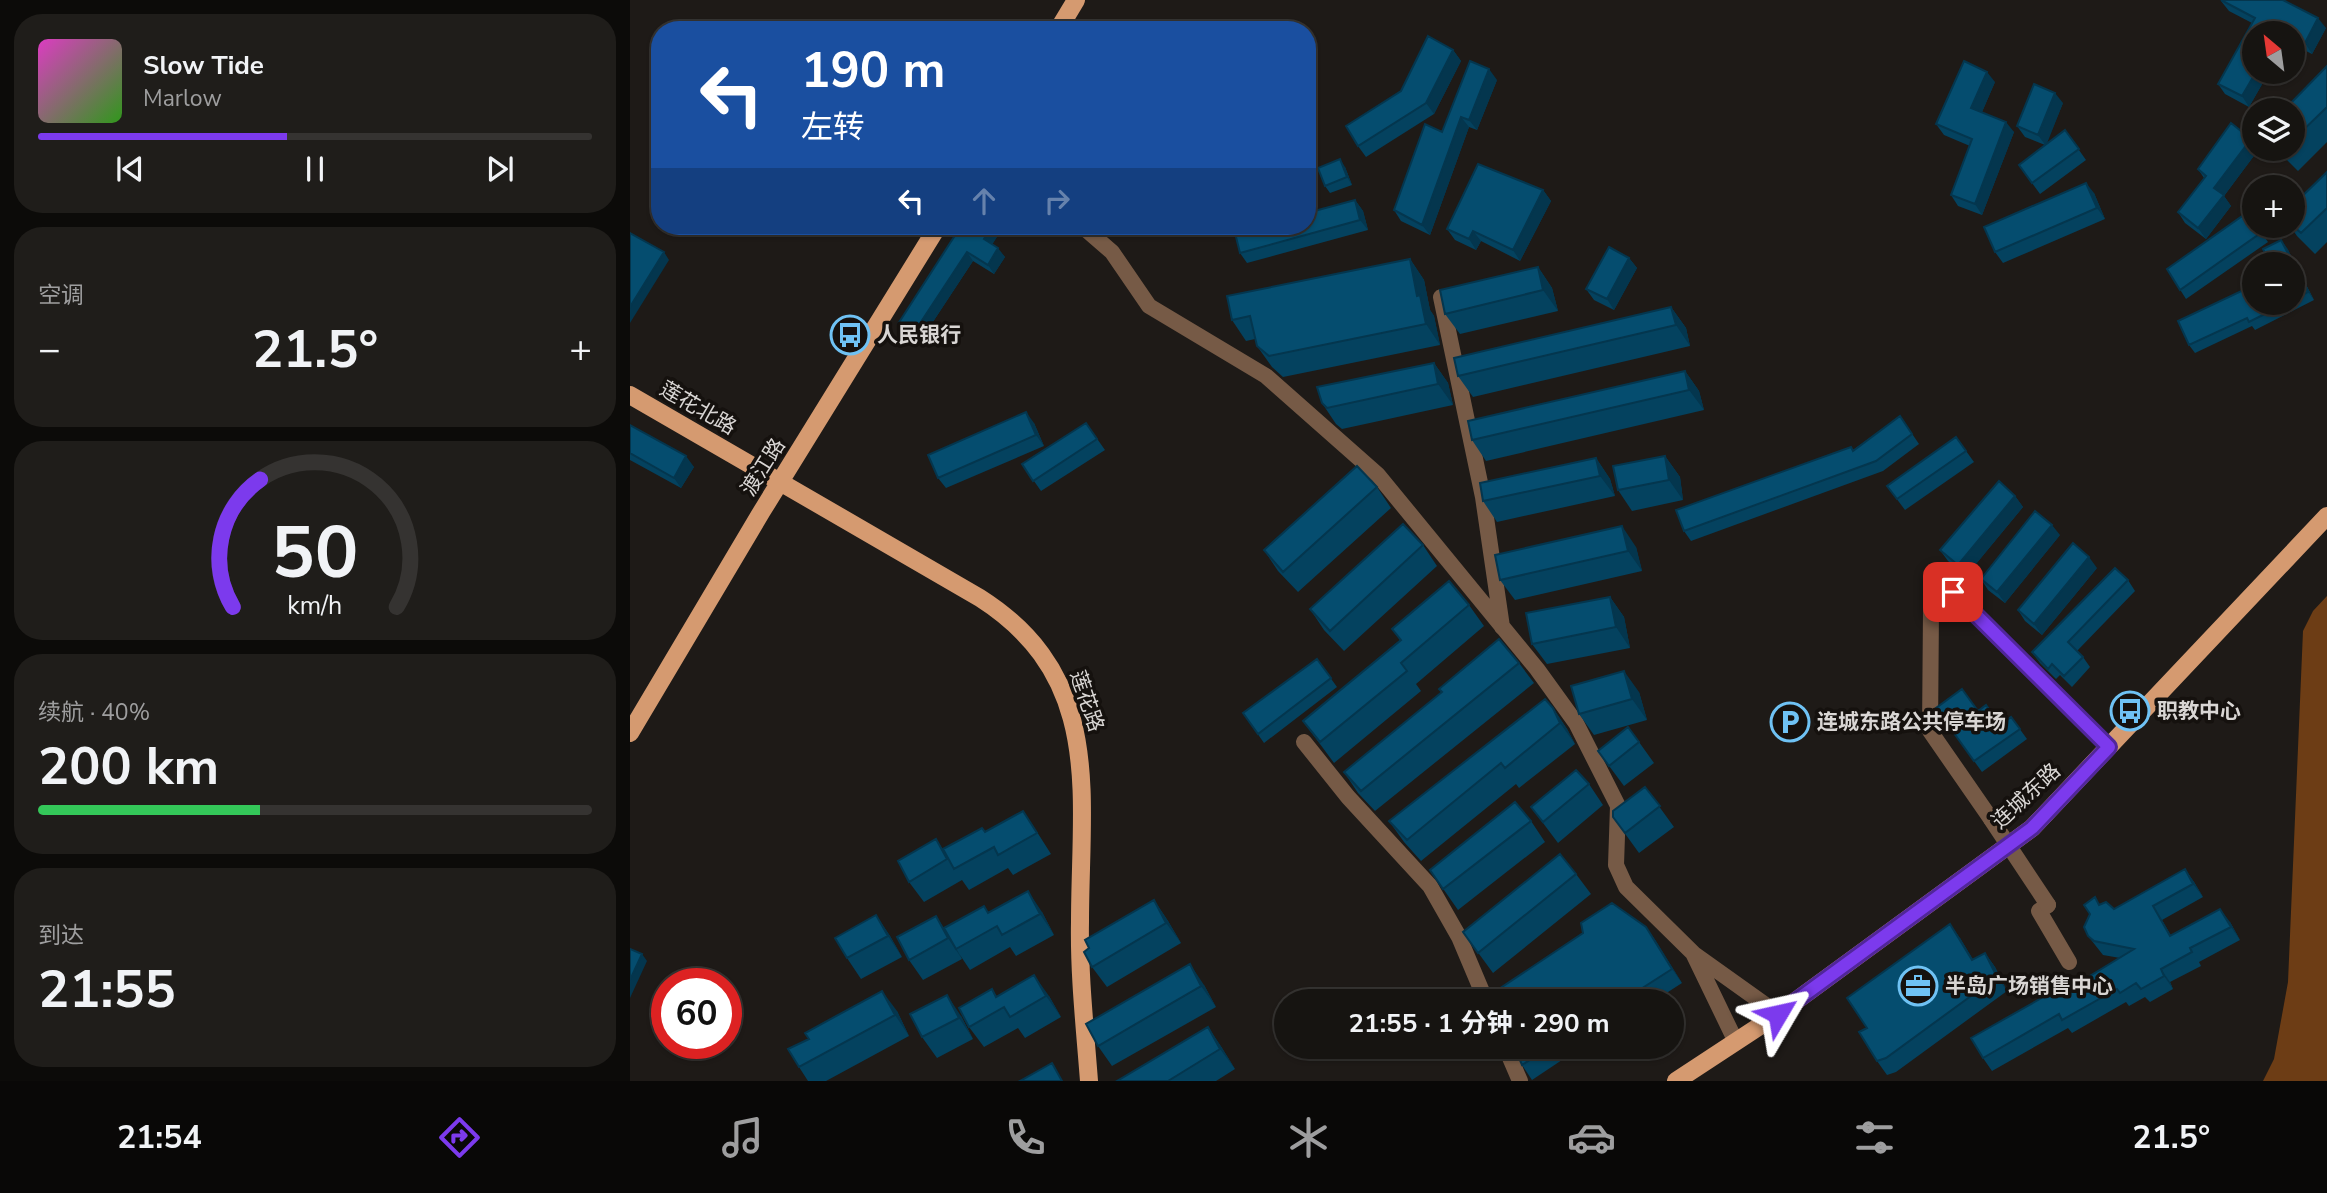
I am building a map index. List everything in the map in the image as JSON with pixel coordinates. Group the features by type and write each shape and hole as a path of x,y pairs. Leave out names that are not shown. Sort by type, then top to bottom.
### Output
{"main road":[{"path":"1063,21 1076,0"},
{"name":"渡江路","path":"630,733 932,235"},
{"name":"莲花北路","path":"630,395 780,482"},
{"name":"莲花路","path":"780,482 997,608 1032,641 1059,681 1074,721 1080,763 1080,962 1090,1081"},
{"name":"连城东路","path":"1676,1081 1778,1014 2032,828 2327,516"}],"lane":[{"path":"1092,235 1112,252 1149,306 1266,376 1378,475 1576,723 1618,806 1616,865 1626,887 1693,953 1778,1014"},
{"path":"1441,297 1483,497 1502,627"},
{"path":"2069,962 2039,911 2048,905 1930,731 1931,610 1953,592 2109,747"},
{"path":"1304,743 1430,886 1459,937 1481,989"},
{"path":"1693,953 1736,1041"},
{"path":"1511,1059 1520,1081"}],"shaded area":[{"path":"2327,596 2327,1081 2263,1081 2274,1059 2288,982 2303,631 2313,611"}],"building":[{"path":"2221,0 2283,0 2318,18 2305,43 2305,21 2253,21 2255,18"},
{"path":"1428,36 1453,50 1426,103 1358,146 1346,126 1401,91"},
{"path":"2242,41 2242,84 2249,84 2242,96 2218,84"},
{"path":"1470,61 1489,69 1469,120 1461,117 1422,225 1394,210 1425,124 1442,132"},
{"path":"1964,61 1987,72 1971,108 2006,122 1975,204 1951,195 1972,139 1936,124"},
{"path":"2327,66 2327,107 2305,128 2305,98 2296,98"},
{"path":"2034,84 2055,93 2038,135 2017,126"},
{"path":"2231,123 2242,132 2242,151 2214,188 2224,195 2198,228 2178,212 2206,176 2198,169"},
{"path":"2065,130 2079,149 2032,183 2019,165"},
{"path":"1340,159 1347,177 1325,186 1318,168"},
{"path":"1478,164 1543,190 1513,250 1473,231 1469,239 1447,229"},
{"path":"2327,172 2327,208 2305,229 2305,193"},
{"path":"2086,183 2097,208 1995,252 1984,227"},
{"path":"1355,200 1360,220 1316,232 1316,211"},
{"path":"2242,216 2242,238 2254,238 2180,290 2167,269"},
{"path":"630,233 664,252 630,307"},
{"path":"955,235 986,235 984,239 998,248 988,265 967,252 913,334 898,324"},
{"path":"1236,235 1305,235 1240,253"},
{"path":"2281,240 2287,252 2264,252 2263,249"},
{"path":"1609,247 1629,258 1607,299 1586,289"},
{"path":"1410,259 1426,324 1269,356 1257,346 1250,316 1232,320 1227,296"},
{"path":"1538,267 1543,290 1445,314 1440,290"},
{"path":"2242,291 2242,315 2263,315 2249,322 2247,318 2189,345 2178,321"},
{"path":"1671,307 1676,325 1458,376 1454,358"},
{"path":"1434,363 1438,384 1327,408 1322,403 1317,387"},
{"path":"1685,371 1689,390 1472,440 1468,421"},
{"path":"1026,412 1036,435 938,478 928,455"},
{"path":"1900,416 1912,434 1876,461 1684,531 1676,510 1851,447 1853,451"},
{"path":"1086,423 1097,439 1033,481 1022,464"},
{"path":"630,425 686,456 674,478 630,453"},
{"path":"1956,437 1966,451 1897,499 1887,486"},
{"path":"1665,456 1669,480 1618,490 1613,466"},
{"path":"1596,458 1600,476 1483,501 1480,483"},
{"path":"1357,466 1377,487 1283,572 1264,550"},
{"path":"1999,481 2015,496 1958,565 1940,550"},
{"path":"2035,511 2052,525 1997,592 1981,579"},
{"path":"1403,524 1423,545 1330,631 1310,609"},
{"path":"1622,526 1628,551 1500,580 1495,555"},
{"path":"2073,543 2089,557 2034,624 2018,610"},
{"path":"2115,568 2128,580 2068,642 2083,657 2064,676 2052,664 2048,669 2032,652"},
{"path":"1449,581 1469,605 1401,663 1407,671 1320,742 1303,721 1401,640 1392,629"},
{"path":"1610,597 1616,627 1532,644 1526,613"},
{"path":"1499,639 1519,663 1361,791 1344,772 1442,692 1439,689"},
{"path":"1317,659 1331,678 1258,734 1243,713"},
{"path":"1624,671 1632,699 1579,714 1571,686"},
{"path":"1962,689 1978,711 1986,705 2000,725 2011,717 2020,729 1974,761 1936,708"},
{"path":"1545,699 1560,723 1505,768 1501,763 1407,840 1389,821"},
{"path":"1628,727 1639,742 1609,766 1598,751"},
{"path":"1576,770 1589,784 1543,822 1531,807"},
{"path":"1645,787 1660,806 1625,833 1613,817 1613,811"},
{"path":"1515,802 1531,821 1443,889 1430,870"},
{"path":"1023,811 1037,833 998,855 994,847 954,869 943,849 982,828 985,832"},
{"path":"936,839 947,859 909,882 898,861"},
{"path":"1560,854 1576,874 1478,953 1463,932"},
{"path":"2185,869 2193,884 2153,906 2170,936 2220,909 2231,927 2190,948 2192,952 2161,969 2164,976 2141,989 2136,983 2120,993 2117,989 2062,1020 2059,1014 1983,1058 1971,1038 2068,983 2070,988 2134,949 2094,941 2088,936 2084,927 2090,914 2084,905 2095,897 2099,905 2106,902 2114,909"},
{"path":"1028,891 1040,914 1002,935 997,926 956,949 944,928 984,906 988,913"},
{"path":"1154,900 1166,923 1092,967 1084,952 1089,948 1085,940"},
{"path":"1612,903 1646,927 1672,969 1641,989 1499,989 1583,933 1581,923"},
{"path":"876,915 888,936 847,958 835,938"},
{"path":"936,916 948,938 909,960 897,937"},
{"path":"1950,924 1972,960 1985,953 1997,977 1886,1058 1877,1061 1859,1032 1867,1028 1847,998"},
{"path":"630,949 642,954 630,980"},
{"path":"1190,964 1201,986 1098,1046 1086,1024"},
{"path":"1034,975 1046,996 1010,1017 1004,1007 969,1027 959,1008 992,989 996,997"},
{"path":"882,991 895,1015 799,1067 788,1049 809,1039 805,1033"},
{"path":"947,995 959,1018 922,1037 910,1014"},
{"path":"1208,1027 1220,1049 1168,1081 1117,1081"},
{"path":"1519,1059 1531,1059 1522,1065"},
{"path":"1052,1063 1062,1081 1020,1081"}],"place":[{"name":"人民银行","path":"850,335"},
{"name":"职教中心","path":"2130,711"},
{"name":"连城东路公共停车场","path":"1790,722"},
{"name":"半岛广场销售中心","path":"1918,986"}],"route":[{"path":"1778,1014 2032,828 2109,747 1953,592"}]}
